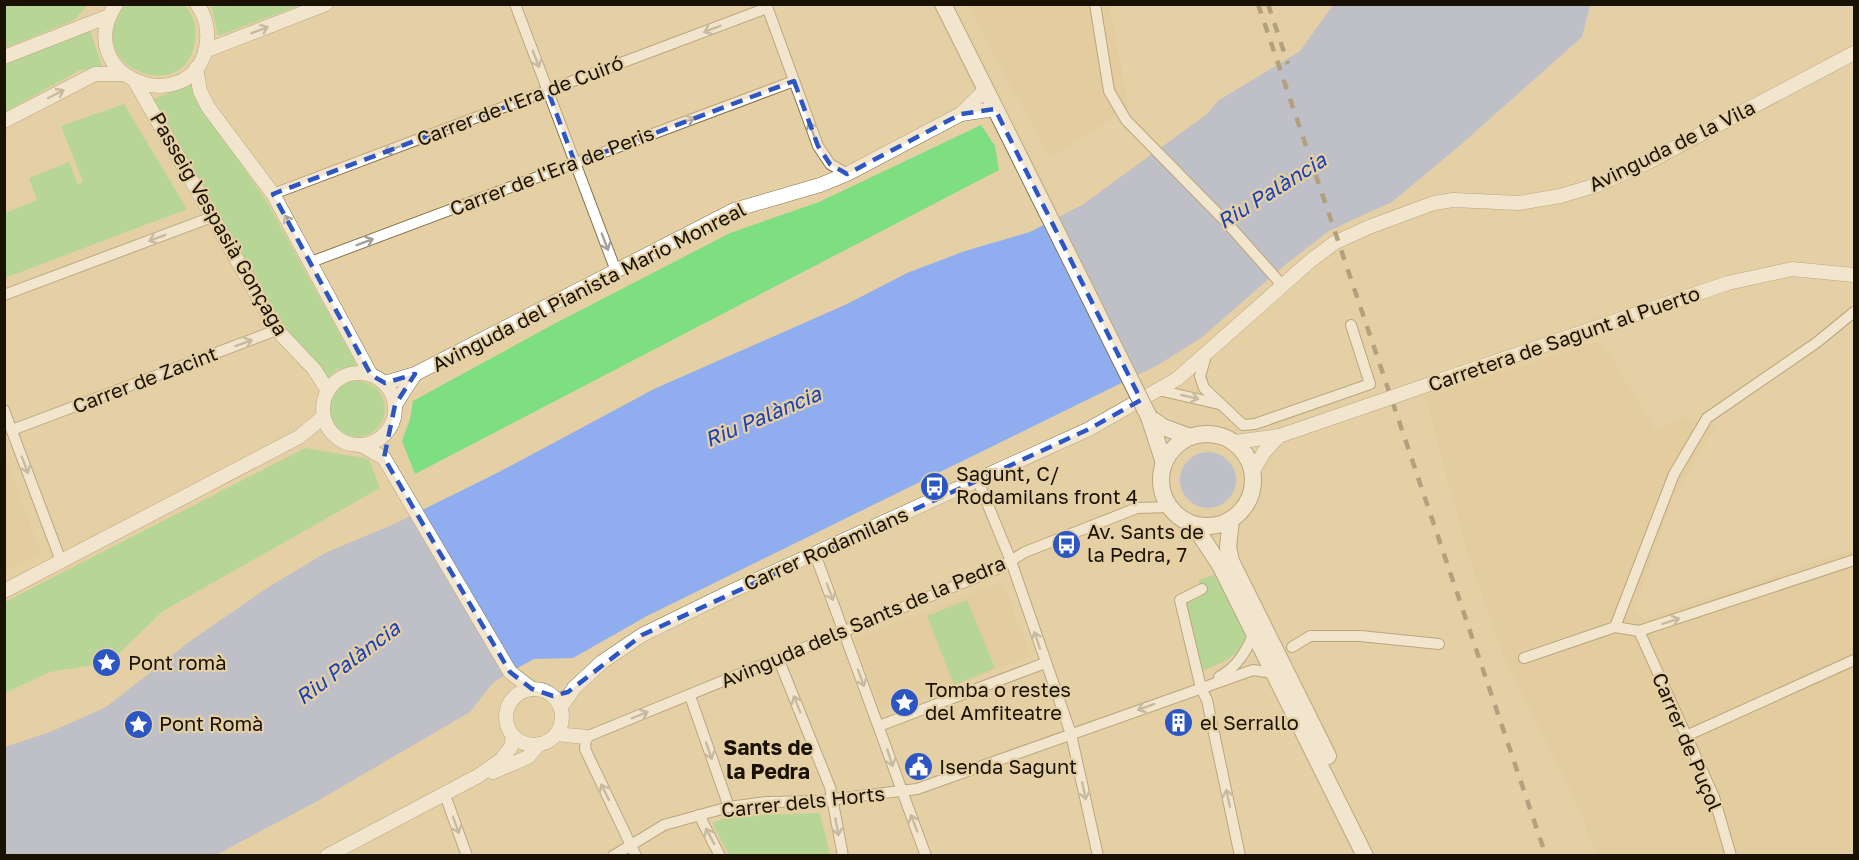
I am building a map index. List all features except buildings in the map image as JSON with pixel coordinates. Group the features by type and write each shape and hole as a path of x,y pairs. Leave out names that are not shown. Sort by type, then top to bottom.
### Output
{"main road":[{"path":"943,4 1149,417 1164,463"},
{"path":"1149,417 1163,427 1190,437"},
{"path":"1213,433 1235,442 1247,455 1253,471 1254,487 1250,500 1231,520 1212,526 1193,524 1180,517 1170,507 1161,484 1164,463 1171,450 1190,437 1213,433"},
{"path":"1231,520 1228,547 1231,561 1260,634"},
{"path":"1193,524 1260,634 1378,855"},
{"path":"1281,674 1365,855"}],"street":[{"path":"112,10 105,31 106,47 112,62 136,83 152,87 168,86 183,79 196,68 205,51 207,24 197,4"},
{"path":"205,51 326,4"},
{"path":"515,4 616,271"},
{"path":"1095,4 1109,91 1126,120 1227,223 1283,286"},
{"path":"766,6 818,146 830,164 847,174"},
{"name":"Carrer de l'Era de Cuiró","path":"273,194 766,6"},
{"path":"4,57 112,10"},
{"name":"Avinguda de la Vila","path":"1158,390 1206,356 1334,243 1421,207 1453,200 1519,203 1560,196 1597,185 1650,161 1854,53"},
{"path":"196,68 200,91 208,106 273,194 371,375"},
{"path":"4,121 94,74 123,74"},
{"name":"Carrer de l'Era de Peris","path":"311,262 794,81"},
{"name":"Passeig Vespasià Gonçaga","path":"136,83 277,330 314,369 328,391"},
{"name":"Avinguda del Pianista Mario Monreal","path":"385,383 415,374 734,210 820,185 847,174 961,114 986,89"},
{"name":"Avinguda del Pianista Mario Monreal","path":"961,114 995,109"},
{"path":"4,296 212,217"},
{"name":"Carretera de Sagunt al Puerto","path":"1235,442 1279,436 1728,283 1792,269 1854,275"},
{"path":"1615,627 1674,474 1707,418 1816,342 1854,312"},
{"path":"1206,356 1200,376 1203,388 1244,425 1255,424 1370,384 1351,325"},
{"name":"Carrer de Zacint","path":"12,430 277,330"},
{"path":"363,446 376,442 386,434 393,423 395,405 385,383 371,375 359,373 345,376 328,391 323,403 323,417 333,435 346,444 363,446 384,458 510,672 532,688"},
{"name":"Avinguda del Pianista Mario Monreal","path":"395,405 415,374"},
{"path":"1158,390 1221,405"},
{"name":"Carrer Rodamilans","path":"557,702 602,662 642,635 1089,429 1158,390"},
{"path":"4,410 62,561"},
{"path":"4,591 299,437 323,417"},
{"path":"384,458 386,434"},
{"path":"299,437 333,435"},
{"path":"1253,471 1264,452 1279,436"},
{"path":"978,481 1011,561 1071,734 1098,855"},
{"name":"Avinguda dels Sants de la Pedra","path":"556,734 586,737 999,568 1025,552 1137,508 1170,507"},
{"path":"815,554 845,630 900,791 926,855"},
{"path":"1524,658 1615,627 1639,631 1854,560"},
{"path":"1202,590 1180,600 1201,688 1207,700 1240,855"},
{"name":"Carrer de Puçol","path":"1639,631 1714,798 1731,855"},
{"path":"1260,634 1292,647"},
{"name":"Carrer dels Horts","path":"1201,688 1228,672 1260,634"},
{"path":"1281,674 1292,647 1310,636 1360,636 1439,644"},
{"path":"778,658 833,798 843,855"},
{"path":"1686,736 1854,660"},
{"path":"879,726 1046,663"},
{"name":"Carrer dels Horts","path":"613,855 664,825 699,815 729,807 917,789 1253,670 1281,674"},
{"path":"327,855 445,795 501,760 511,747 513,736 506,718 511,700 510,672"},
{"path":"477,776 528,757 539,744 556,734 560,726 557,702 540,689 524,690 511,700"},
{"path":"690,696 729,807"},
{"path":"513,736 525,744 539,744"},
{"path":"586,737 585,749 636,855"},
{"path":"445,795 467,855"},
{"path":"699,815 720,855"}],"highlighted area":[{"path":"794,81 818,146 830,164 847,174 961,114 995,109 1141,400 1089,429 642,635 568,692 553,696 532,689 510,672 384,458 395,405 415,374 385,383 371,375 273,194 548,91 575,163"}],"shaded area":[{"path":"967,5 1109,5 1129,108 1050,158"},
{"path":"1601,341 1655,429 1683,417 1716,425 1674,497 1634,609 1645,619 1854,549 1854,855 1596,855 1576,801 1503,655 1468,555 1425,396"},
{"path":"5,456 41,553 4,572"},
{"path":"1002,582 1031,656 908,704 903,693 892,698 895,706 881,711 854,639"}],"green space":[{"path":"5,4 88,5 74,20 5,48"},
{"path":"211,4 301,4 301,5 218,36"},
{"path":"125,5 184,5 192,17 196,32 195,42 187,62 173,73 156,75 138,71 123,61 114,46 114,27"},
{"path":"90,30 102,66 78,71 5,112 5,64"},
{"path":"192,84 200,105 267,202 358,367 337,369 328,378 281,325 151,100"},
{"path":"124,104 187,209 5,278 5,213 37,200 29,178 69,162 78,184 83,182 61,126"},
{"path":"981,125 995,146 999,170 415,474 402,441 410,419 413,401 554,324 730,233 819,202"},
{"path":"357,381 368,383 377,389 383,398 385,409 383,420 377,429 368,435 357,437 346,435 337,429 331,420 329,409 331,398 337,389 346,383"},
{"path":"305,448 369,459 380,488 163,611 114,658 100,664 50,672 5,693 5,602"},
{"path":"1216,574 1246,630 1244,647 1227,660 1203,671 1185,604 1202,590 1198,580"},
{"path":"967,600 995,668 954,685 927,616"},
{"path":"820,813 830,855 729,855 712,823 730,816"}],"water":[{"name":"Riu Palància","path":"1333,5 1590,5 1582,37 1392,202 1329,231 1286,264 1201,338 1158,365 647,616 573,658 534,659 493,683 470,712 314,803 216,855 5,856 5,747 50,732 106,707 193,639 270,586 325,553 396,523 499,472 654,389 847,304 907,273 965,251 1030,232 1082,205 1207,114 1219,100 1300,51"},
{"path":"1208,452 1219,454 1228,460 1234,469 1236,480 1234,491 1228,500 1219,506 1208,508 1197,506 1188,500 1182,491 1180,480 1182,469 1188,460 1197,454"}],"railway":[{"path":"1258,4 1546,856"},
{"path":"1268,4 1288,64"}],"place":[{"name":"Sagunt, C/ Rodamilans front 4","path":"935,486"},
{"name":"Av. Sants de la Pedra, 7","path":"1066,544"},
{"name":"Pont romà","path":"107,663"},
{"name":"Tomba o restes del Amfiteatre","path":"904,702"},
{"name":"el Serrallo","path":"1179,723"},
{"name":"Pont Romà","path":"138,724"},
{"name":"Isenda Sagunt","path":"918,767"}],"district":[{"name":"Sants de la Pedra","path":"768,760"}]}
